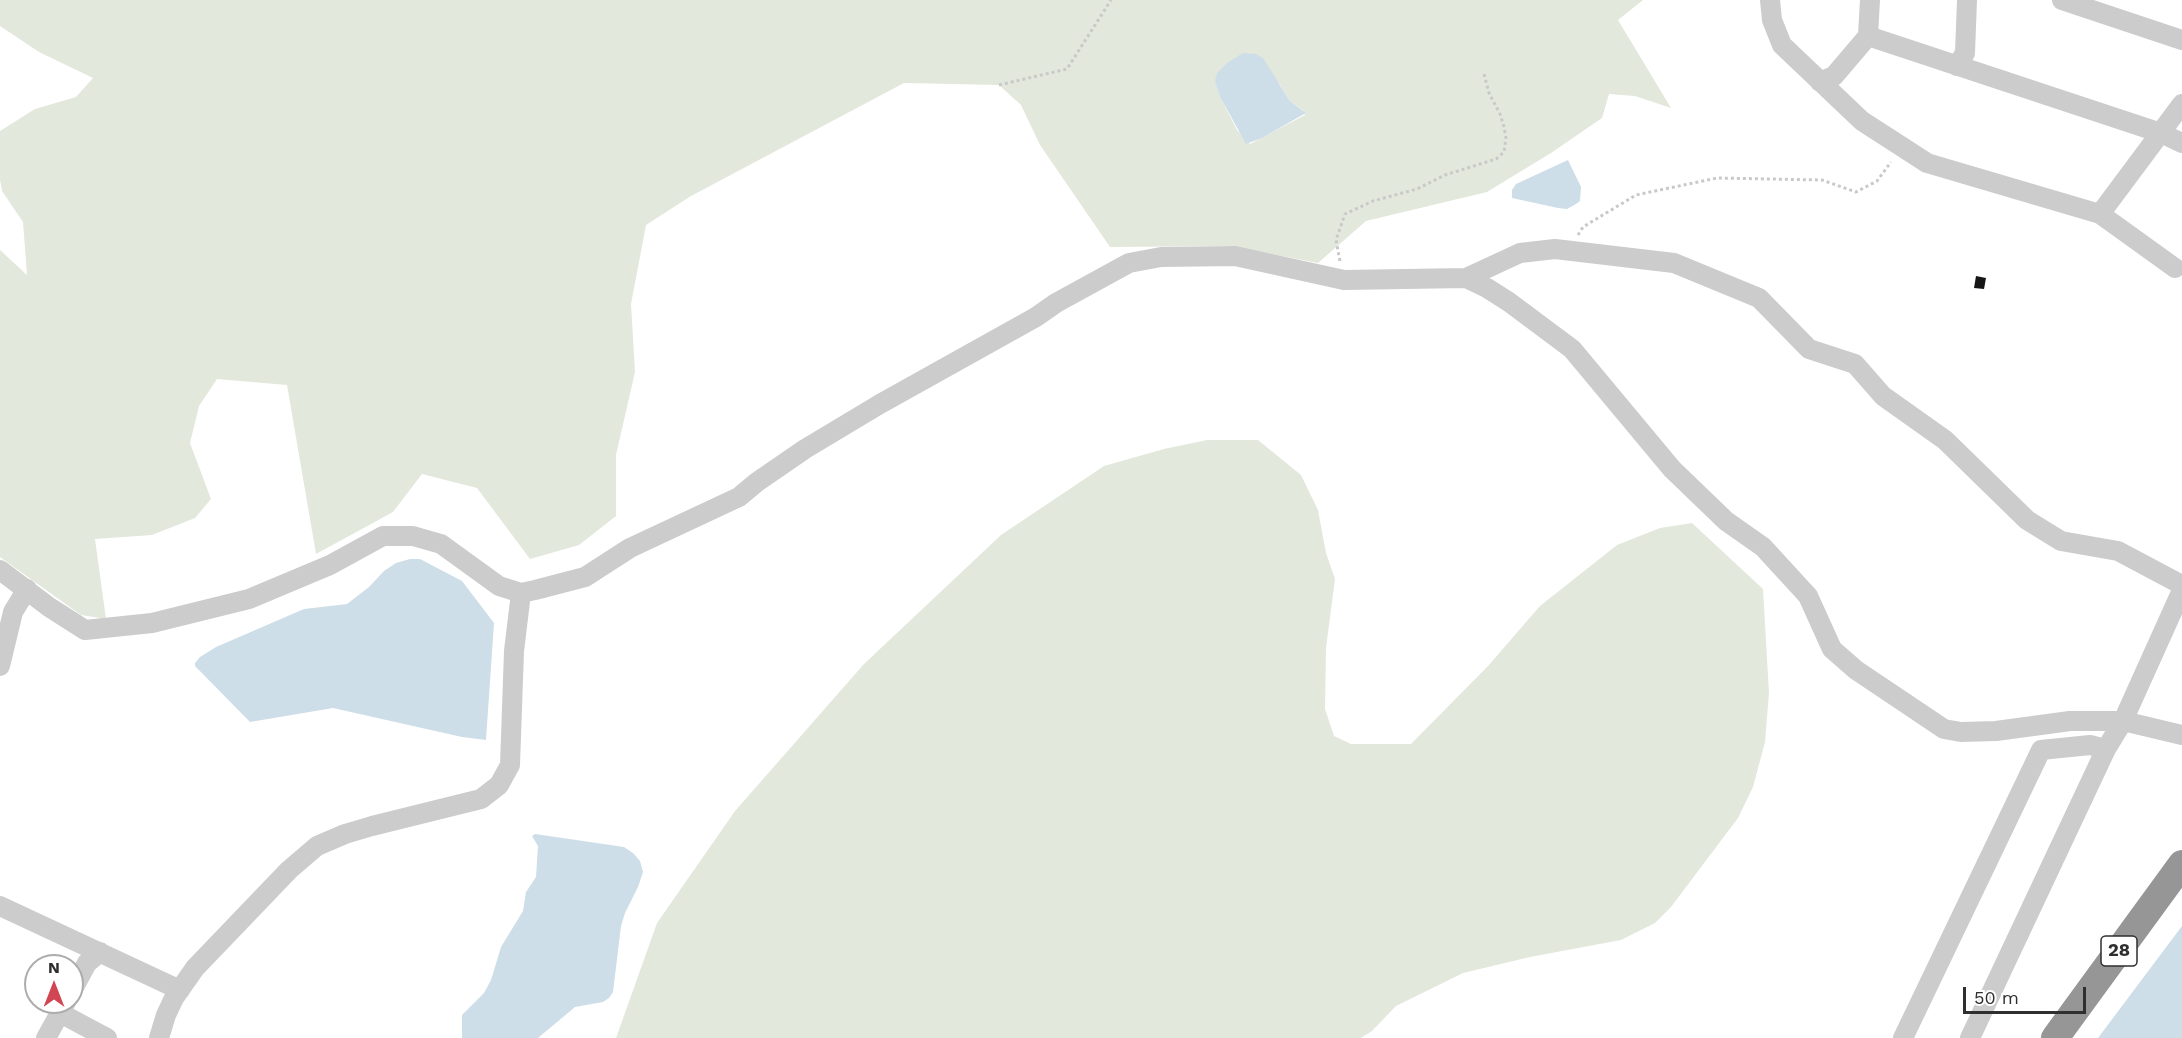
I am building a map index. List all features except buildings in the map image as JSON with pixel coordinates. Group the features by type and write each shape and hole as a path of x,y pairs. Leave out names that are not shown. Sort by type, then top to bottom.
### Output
{"highway":[{"name":"28","path":"2055,1038 2182,864"}],"street":[{"path":"1770,0 1772,20 1782,45 1862,121 1928,163 2100,214 2175,268"},
{"path":"1821,82 1834,76 1868,36 1870,0"},
{"path":"1957,66 1965,53 1967,0"},
{"path":"2062,0 2089,4 2182,40"},
{"path":"1868,36 2161,133 2182,143"},
{"path":"2100,214 2182,104"},
{"path":"0,570 85,630 152,623 249,598 330,565 383,536 413,536 441,544 499,586 521,593 585,577 630,548 738,497 805,449 880,404 1129,263 1161,257 1235,256 1344,280 1466,278 1520,253 1555,249 1674,263 1759,298 1809,349 1855,364 1884,396 1945,440 2027,520 2061,541 2118,551 2182,588 2123,721 2106,749 1970,1038"},
{"path":"1466,278 1509,302 1572,349 1672,469 1726,521 1763,547 1808,596 1832,649 1865,677 1944,729 1961,732 1996,731 2070,721 2123,721 2182,735"},
{"path":"0,666 13,612 27,589"},
{"path":"159,1038 166,1015 195,968 289,870 317,846 372,826 481,799 499,785 510,765 514,651 521,593"},
{"path":"1903,1038 2042,750 2090,745 2106,749"},
{"path":"0,906 180,990"},
{"path":"84,969 100,952"},
{"path":"46,1038 59,1014"},
{"path":"72,1014 103,1037"}],"path":[{"path":"999,85 1067,69 1111,0"},
{"path":"1344,280 1336,240 1345,214 1373,201 1417,189 1445,175 1496,159 1504,152 1506,138 1504,127 1489,93 1484,74"},
{"path":"1568,249 1583,227 1636,195 1717,178 1822,180 1856,192 1877,182 1902,147"}],"shaded area":[{"path":"0,0 1643,0 1618,20 1671,108 1635,96 1609,94 1602,118 1551,153 1487,192 1366,221 1318,263 1230,246 1110,247 1040,145 1021,105 999,85 904,83 691,196 646,225 631,304 635,372 616,455 616,516 579,545 530,559 477,488 422,474 393,512 316,554 287,385 217,379 199,406 190,443 211,499 195,518 152,535 95,539 106,619 81,615 0,557 0,250 27,275 23,222 2,191 0,131 35,109 76,97 93,78 39,52 0,26","holes":["1215,80 1279,83 1290,101 1304,111 1305,115 1250,144 1237,130 1220,97"]},
{"path":"1243,53 1256,54 1263,58 1290,101 1306,113 1262,138 1246,144 1220,97 1215,81 1217,73 1227,63"},
{"path":"1568,160 1581,187 1580,201 1576,204 1567,209 1512,198 1512,190 1516,184"},
{"path":"1207,440 1258,440 1301,475 1318,510 1326,553 1335,579 1326,648 1325,709 1334,736 1351,744 1411,744 1488,666 1540,606 1617,545 1660,528 1692,523 1763,589 1769,693 1765,742 1753,787 1738,818 1671,907 1655,923 1621,940 1530,957 1463,973 1396,1006 1372,1031 1361,1038 616,1038 657,923 735,811 864,664 1001,535 1104,466"},
{"path":"420,559 462,581 494,623 486,740 462,737 333,708 250,722 195,666 200,657 216,647 304,609 347,604 369,587 384,571 396,563"},
{"path":"535,834 624,847 640,861 643,872 621,926 613,992 603,1002 575,1007 538,1038 462,1038 462,1015 484,993 491,980 501,947 523,911 526,892 536,877 538,846 532,836"},
{"path":"2182,926 2182,1038 2098,1038"}]}
